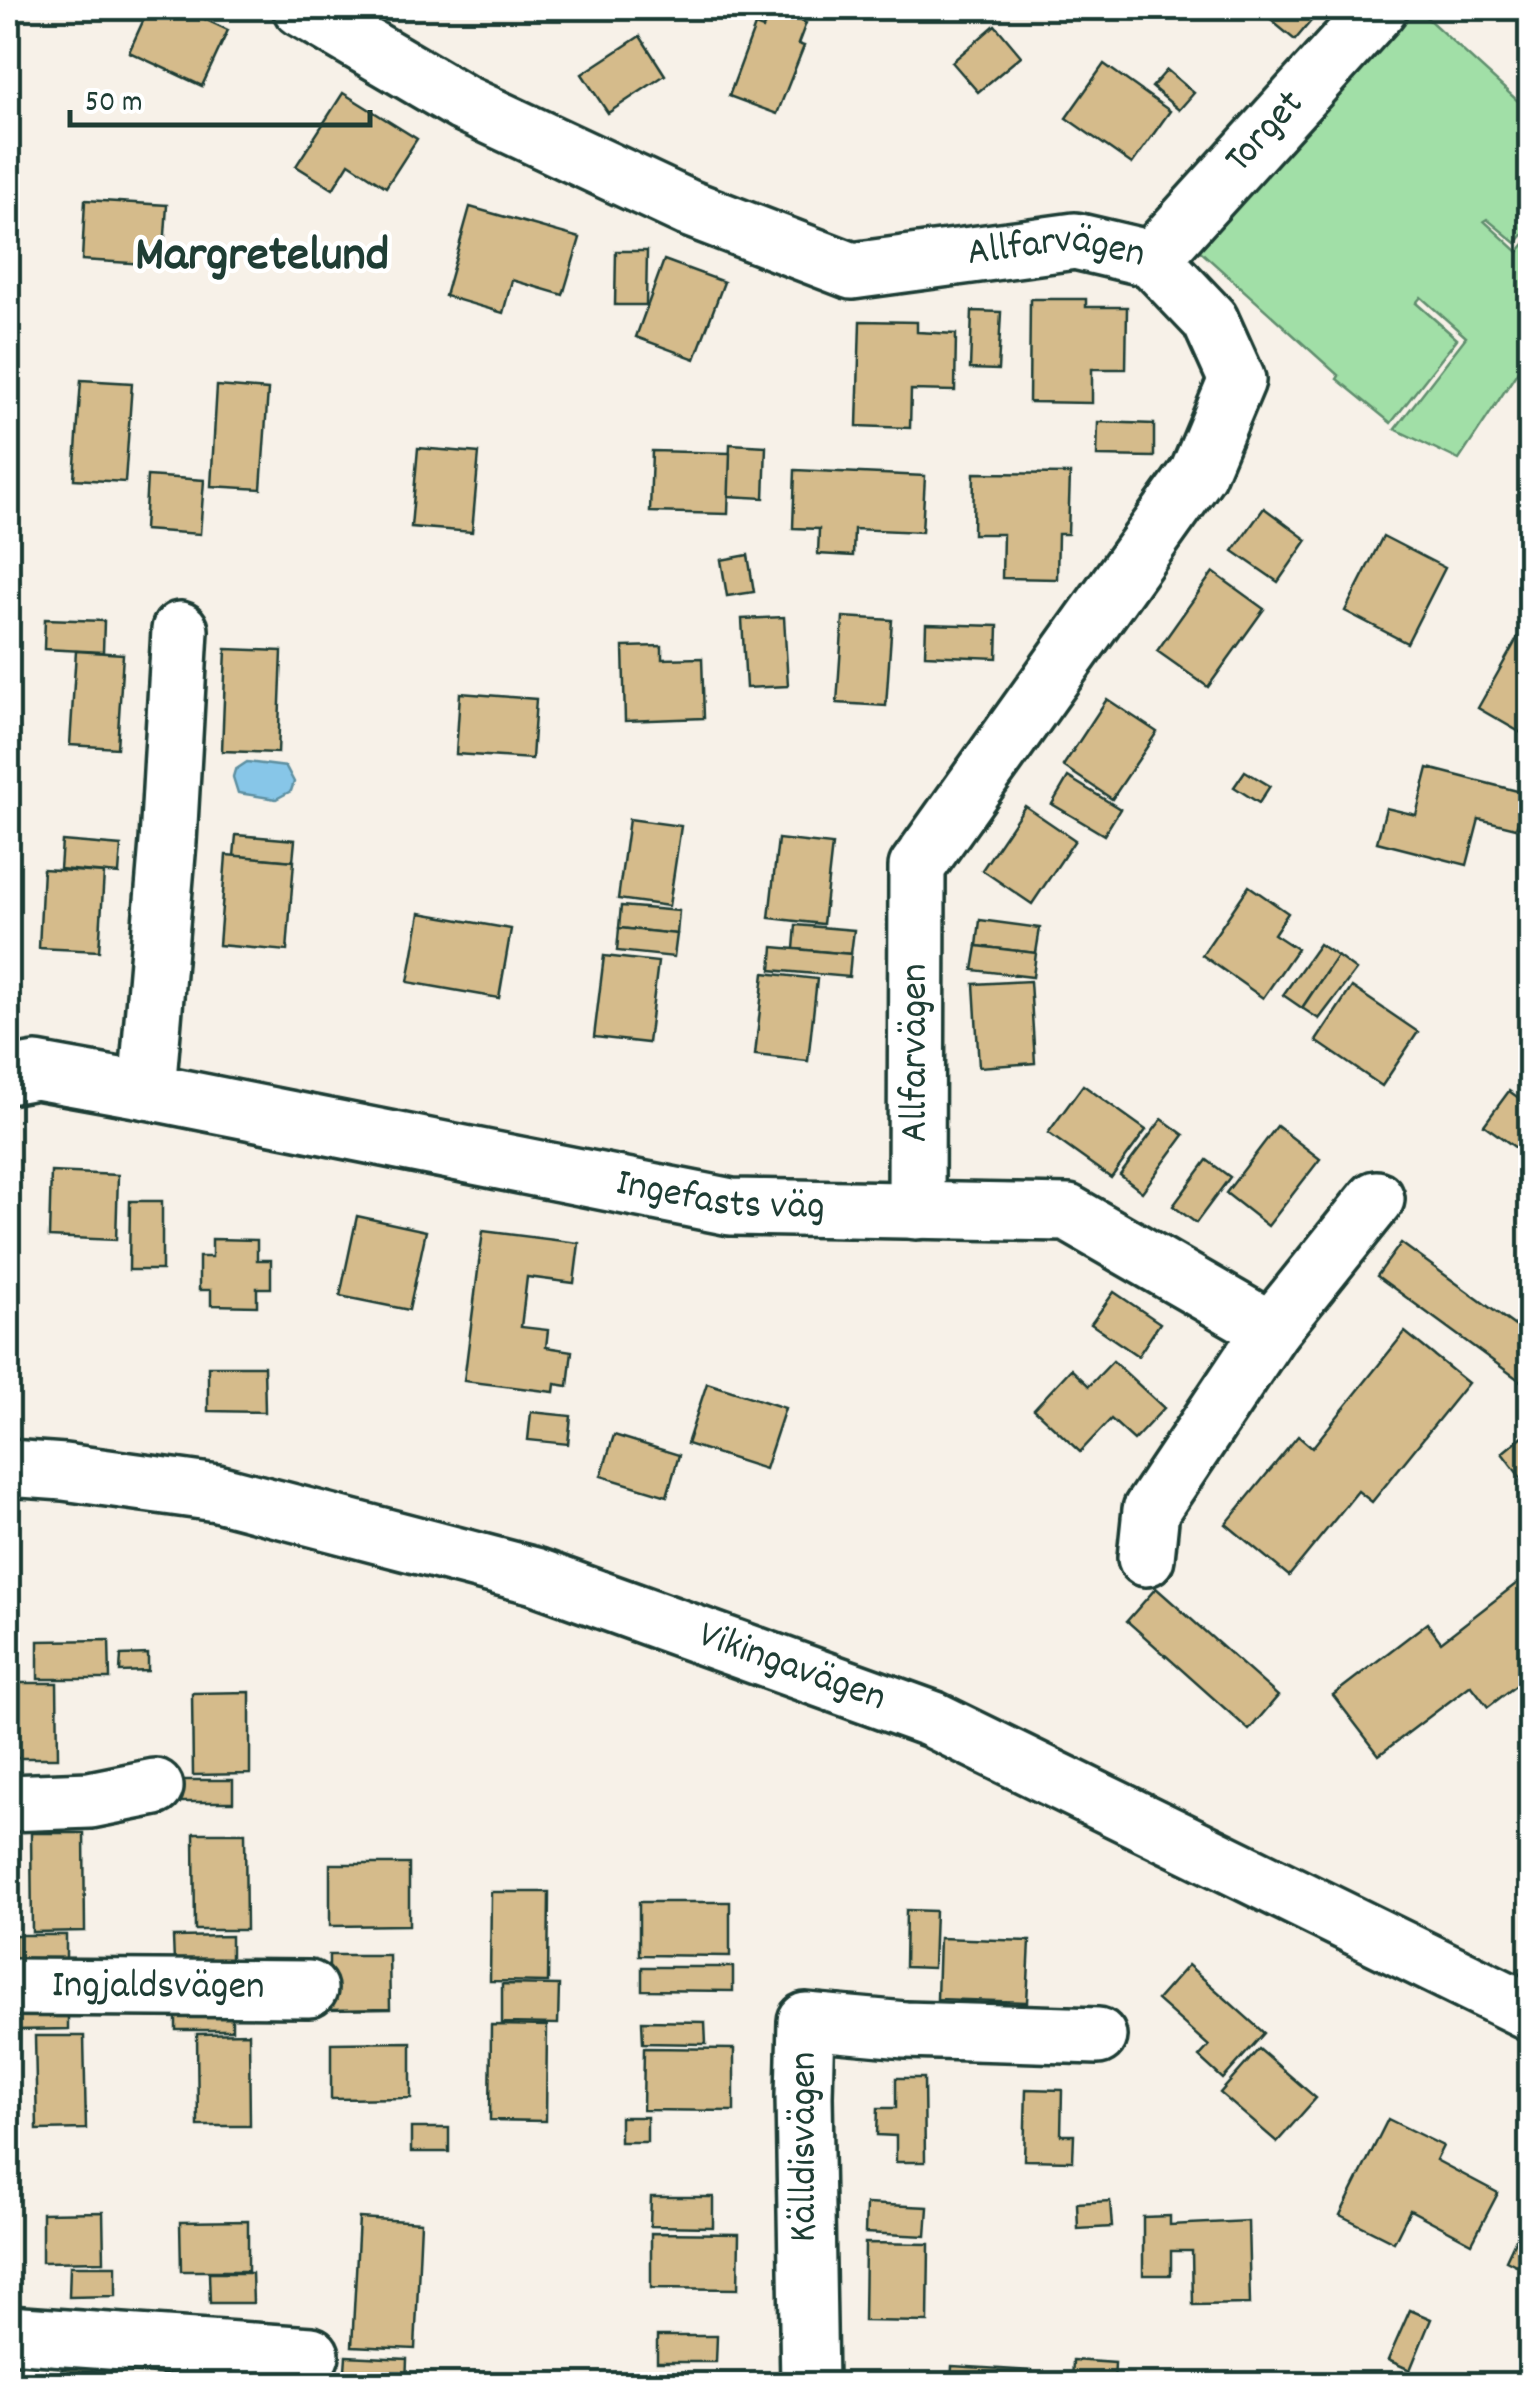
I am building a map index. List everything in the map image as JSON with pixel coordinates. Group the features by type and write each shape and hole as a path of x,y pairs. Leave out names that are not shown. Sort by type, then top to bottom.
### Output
{"street":[{"name":"Allfarvägen","path":"301,8 463,104 688,208 852,272 1075,241 1152,258 1210,320 1237,380 1198,473 918,868 916,1210"},
{"name":"Torget","path":"1152,258 1378,8"},
{"path":"148,1091 180,630"},
{"name":"Ingefasts väg","path":"8,1076 36,1071 148,1091 731,1207 1068,1213 1271,1330"},
{"path":"1146,1558 1151,1510 1271,1330 1376,1199"},
{"name":"Vikingavägen","path":"8,1468 217,1493 535,1576 932,1719 1530,2012"},
{"path":"8,1802 90,1800 154,1787"},
{"name":"Ingjaldsvägen","path":"8,1986 309,1989"},
{"name":"Källdisvägen","path":"809,2384 806,2021 905,2030 1098,2036"},
{"path":"8,2334 311,2355"}],"green space":[{"path":"1379,8 1416,8 1530,112 1530,226 1516,243 1487,219 1484,221 1518,252 1530,238 1530,353 1459,460 1395,429 1466,337 1421,297 1416,303 1457,339 1391,423 1337,379 1339,376 1178,231"}],"water":[{"path":"247,762 286,767 294,782 291,791 276,799 238,793 235,770"}],"building":[{"path":"149,8 181,8 228,30 202,86 129,52"},
{"path":"1256,8 1322,8 1295,40"},
{"path":"770,9 806,23 798,44 804,46 777,114 729,96 755,26 763,29"},
{"path":"995,25 1021,56 978,92 952,62"},
{"path":"640,36 665,75 608,113 582,74"},
{"path":"1104,64 1170,111 1132,164 1066,118"},
{"path":"1167,70 1194,93 1179,110 1152,87"},
{"path":"343,93 417,139 386,187 349,163 333,189 296,166"},
{"path":"85,200 167,205 163,265 82,260"},
{"path":"470,207 580,238 563,295 512,280 503,313 445,296"},
{"path":"616,251 647,251 646,305 615,305"},
{"path":"664,260 724,282 695,359 636,337"},
{"path":"1030,299 1086,299 1086,307 1127,307 1126,369 1092,369 1092,403 1029,402"},
{"path":"972,311 1001,312 998,370 970,369"},
{"path":"860,321 917,322 917,332 956,334 955,391 911,390 910,428 857,426"},
{"path":"81,380 132,383 125,482 74,479"},
{"path":"217,386 268,390 261,489 211,486"},
{"path":"1098,422 1154,424 1154,457 1097,456"},
{"path":"730,444 766,446 764,498 728,496"},
{"path":"418,448 479,453 472,532 411,527"},
{"path":"652,451 730,453 728,514 650,512"},
{"path":"795,470 925,476 922,532 854,529 853,556 818,554 819,529 793,528"},
{"path":"974,473 1070,474 1068,534 1058,534 1057,579 1002,578 1003,534 973,534"},
{"path":"147,476 204,480 200,534 144,530"},
{"path":"1264,508 1307,540 1278,582 1233,551"},
{"path":"1383,536 1445,568 1407,643 1345,611"},
{"path":"748,555 754,592 727,596 721,560"},
{"path":"1213,572 1264,609 1208,687 1157,651"},
{"path":"1530,616 1530,738 1478,708"},
{"path":"784,617 788,686 746,688 742,619"},
{"path":"843,617 892,620 886,706 837,703"},
{"path":"45,619 104,621 103,652 44,649"},
{"path":"926,624 998,626 997,658 925,655"},
{"path":"662,646 662,659 702,658 704,718 625,721 623,647"},
{"path":"226,649 282,651 278,753 222,751"},
{"path":"76,651 123,654 117,748 70,745"},
{"path":"460,693 536,699 532,759 456,754"},
{"path":"1107,699 1157,732 1112,799 1063,766"},
{"path":"1428,768 1525,793 1516,828 1479,819 1467,865 1377,842 1386,808 1416,815"},
{"path":"1245,771 1270,786 1259,803 1234,787"},
{"path":"1068,777 1120,809 1104,835 1052,804"},
{"path":"1025,806 1075,840 1032,904 982,870"},
{"path":"629,819 681,826 669,906 618,899"},
{"path":"236,835 295,840 293,861 234,856"},
{"path":"778,839 832,845 823,924 769,918"},
{"path":"62,841 121,846 119,874 60,869"},
{"path":"226,855 294,861 287,951 219,945"},
{"path":"43,869 104,873 99,951 39,948"},
{"path":"1249,886 1288,913 1274,934 1297,949 1263,998 1202,955"},
{"path":"621,906 679,911 677,934 619,928"},
{"path":"420,913 511,929 499,998 408,982"},
{"path":"980,920 1040,928 1036,953 977,946"},
{"path":"796,925 854,930 851,954 794,949"},
{"path":"619,928 677,934 674,957 617,951"},
{"path":"1319,944 1337,956 1302,1008 1283,995"},
{"path":"977,946 1036,953 1033,977 973,970"},
{"path":"773,947 851,954 849,977 771,970"},
{"path":"604,956 658,962 648,1043 594,1037"},
{"path":"1337,956 1356,970 1319,1019 1302,1008"},
{"path":"764,973 817,979 808,1061 755,1055"},
{"path":"1030,981 1035,1063 979,1067 974,984"},
{"path":"1352,987 1418,1032 1382,1086 1316,1041"},
{"path":"1083,1085 1146,1130 1111,1178 1048,1133"},
{"path":"1509,1091 1530,1106 1530,1158 1484,1125"},
{"path":"1162,1119 1184,1135 1142,1192 1120,1175"},
{"path":"1277,1126 1320,1159 1268,1226 1226,1193"},
{"path":"1207,1160 1230,1177 1196,1223 1173,1206"},
{"path":"51,1172 118,1175 116,1240 49,1237"},
{"path":"130,1201 162,1201 162,1270 129,1270"},
{"path":"357,1216 426,1231 409,1310 340,1296"},
{"path":"483,1231 579,1243 574,1283 527,1277 521,1327 548,1330 546,1347 572,1351 568,1386 555,1384 554,1392 464,1381"},
{"path":"212,1239 257,1240 257,1260 271,1260 271,1288 257,1288 257,1306 211,1305 211,1290 199,1290 199,1257 212,1257"},
{"path":"1401,1243 1530,1337 1530,1388 1377,1276"},
{"path":"1114,1292 1160,1323 1138,1356 1091,1324"},
{"path":"1405,1332 1468,1383 1372,1502 1358,1491 1289,1576 1226,1524 1298,1436 1312,1448"},
{"path":"1113,1361 1164,1408 1134,1440 1111,1419 1080,1452 1034,1409 1071,1369 1089,1386"},
{"path":"208,1366 264,1366 265,1412 208,1411"},
{"path":"707,1383 785,1408 765,1469 687,1444"},
{"path":"531,1412 571,1416 568,1444 528,1440"},
{"path":"1530,1430 1530,1490 1502,1453"},
{"path":"614,1435 679,1455 667,1496 601,1476"},
{"path":"1530,1573 1530,1675 1488,1707 1471,1685 1379,1755 1333,1695 1427,1623 1441,1642"},
{"path":"1156,1588 1278,1696 1249,1730 1127,1621"},
{"path":"109,1640 110,1679 38,1679 38,1641"},
{"path":"148,1654 148,1671 120,1672 121,1655"},
{"path":"8,1683 57,1683 58,1758 8,1758"},
{"path":"250,1692 250,1774 193,1775 192,1693"},
{"path":"176,1780 233,1780 233,1802 177,1802"},
{"path":"31,1833 84,1833 85,1931 32,1932"},
{"path":"194,1833 245,1833 246,1930 195,1930"},
{"path":"330,1864 409,1864 409,1925 330,1926"},
{"path":"491,1892 549,1892 548,1982 490,1981"},
{"path":"639,1902 730,1902 730,1956 639,1955"},
{"path":"906,1910 935,1911 933,1968 905,1967"},
{"path":"15,1935 66,1935 66,1959 15,1959"},
{"path":"231,1936 231,1962 174,1963 173,1937"},
{"path":"939,1938 1030,1941 1027,2002 937,1999"},
{"path":"329,1955 389,1955 390,2009 329,2010"},
{"path":"1188,1965 1264,2033 1223,2079 1199,2057 1209,2046 1157,2000"},
{"path":"642,1967 733,1967 733,1991 642,1990"},
{"path":"502,1984 559,1985 558,2024 502,2023"},
{"path":"68,2005 68,2029 15,2030 14,2006"},
{"path":"232,2005 232,2030 176,2030 176,2006"},
{"path":"642,2021 705,2022 706,2044 643,2043"},
{"path":"491,2025 547,2026 546,2121 490,2120"},
{"path":"249,2033 250,2126 198,2126 197,2034"},
{"path":"35,2036 84,2036 86,2129 37,2130"},
{"path":"411,2042 411,2098 331,2099 331,2043"},
{"path":"644,2048 734,2049 734,2111 643,2110"},
{"path":"1259,2049 1316,2098 1277,2142 1220,2093"},
{"path":"896,2078 924,2078 925,2162 896,2162 896,2136 877,2135 878,2108 896,2108"},
{"path":"1026,2089 1062,2090 1061,2135 1074,2135 1073,2161 1024,2160"},
{"path":"620,2117 647,2117 647,2142 620,2142"},
{"path":"1388,2119 1443,2146 1436,2160 1498,2193 1472,2243 1410,2210 1394,2242 1340,2215"},
{"path":"411,2128 449,2128 449,2152 411,2152"},
{"path":"651,2197 713,2197 713,2227 650,2226"},
{"path":"1110,2201 1112,2227 1078,2229 1077,2203"},
{"path":"866,2204 928,2207 926,2236 865,2233"},
{"path":"103,2212 104,2261 42,2262 42,2213"},
{"path":"1527,2215 1530,2216 1530,2272 1506,2260"},
{"path":"1170,2216 1170,2225 1248,2221 1250,2304 1193,2305 1192,2251 1171,2251 1171,2275 1143,2275 1143,2217"},
{"path":"359,2218 421,2222 415,2349 352,2346"},
{"path":"248,2221 248,2271 181,2271 180,2222"},
{"path":"651,2233 739,2234 738,2289 651,2288"},
{"path":"865,2243 929,2244 928,2322 864,2321"},
{"path":"70,2266 116,2266 116,2296 69,2297"},
{"path":"209,2273 252,2273 253,2303 210,2303"},
{"path":"1410,2310 1431,2319 1410,2370 1388,2360"},
{"path":"657,2336 717,2336 716,2362 657,2362"},
{"path":"346,2356 407,2359 406,2384 344,2384"},
{"path":"1073,2360 1115,2363 1114,2384 1072,2384"},
{"path":"952,2366 1032,2371 1032,2384 951,2384"},
{"path":"62,2369 111,2369 111,2384 62,2384"},
{"path":"655,2375 748,2375 748,2384 655,2384"},
{"path":"252,2377 252,2384 204,2384 204,2378"}],"district":[{"name":"Margretelund","path":"262,258"}]}
